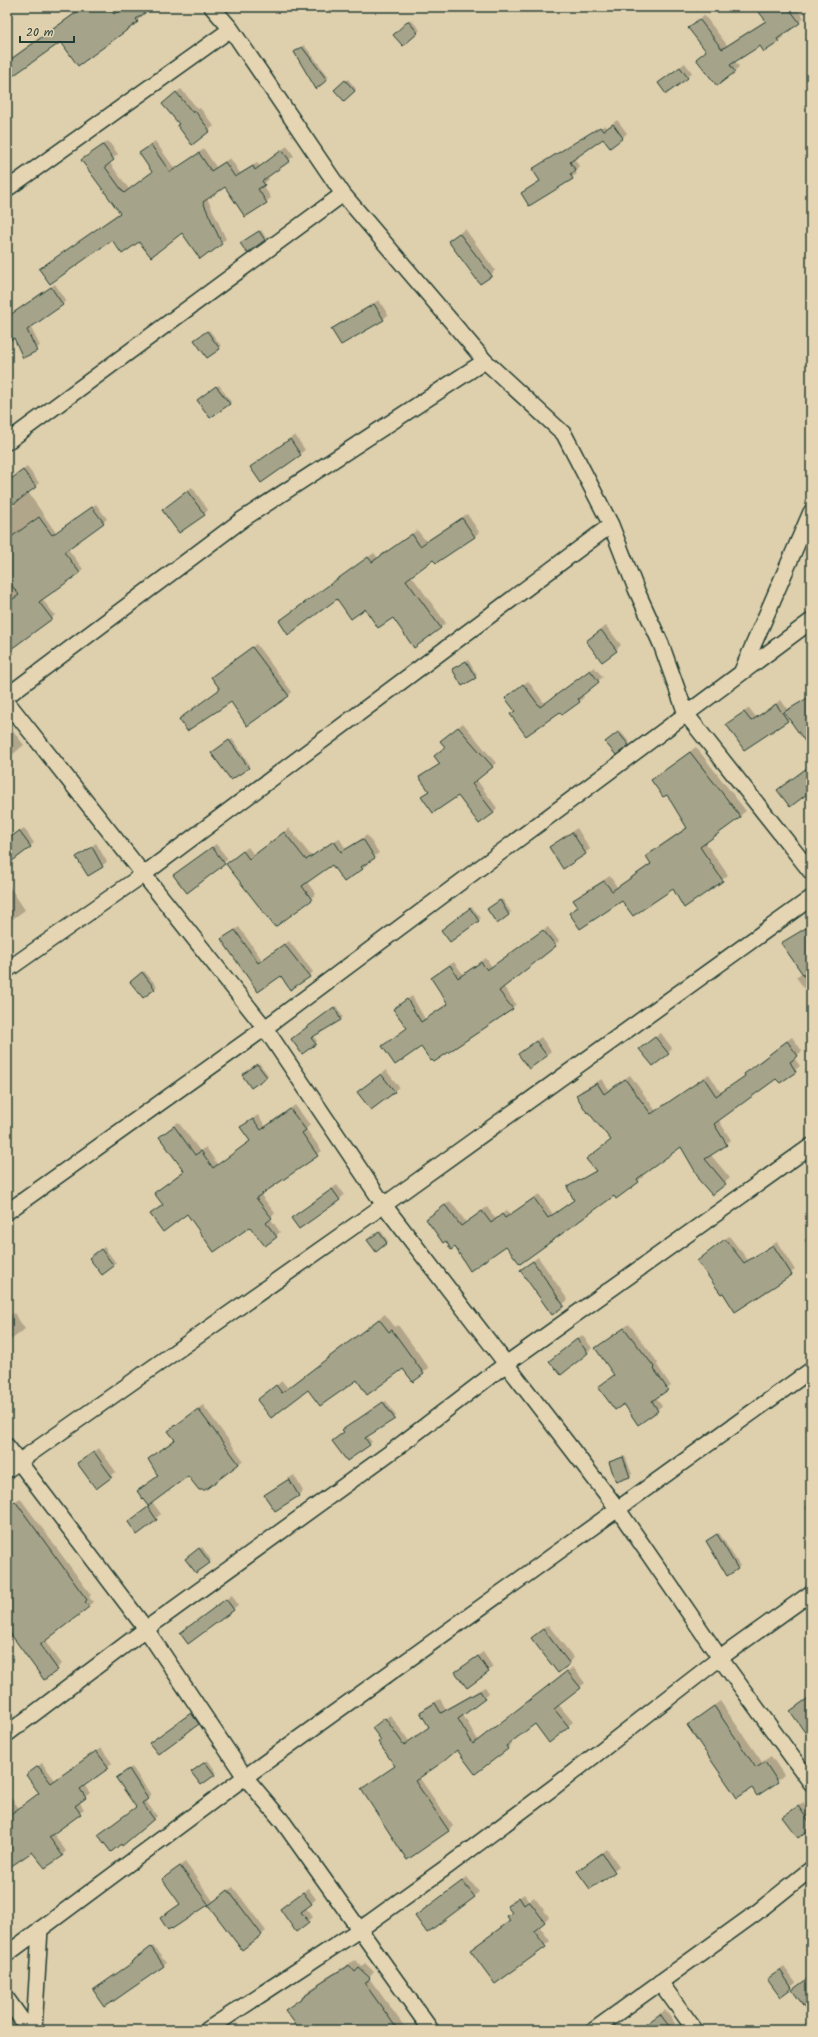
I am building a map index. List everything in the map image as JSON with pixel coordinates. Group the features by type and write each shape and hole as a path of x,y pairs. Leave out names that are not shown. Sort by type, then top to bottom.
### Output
{"street":[{"path":"212,7 232,29 343,194 485,361 564,434 611,525 636,590 661,644 686,714 811,872"},
{"path":"7,189 232,29"},
{"path":"7,442 343,194"},
{"path":"7,696 243,519 485,361"},
{"path":"742,672 811,512"},
{"path":"7,970 144,874 611,525"},
{"path":"7,1212 265,1028 811,621"},
{"path":"7,702 265,1028 384,1205 617,1508 720,1658 811,1783"},
{"path":"7,1470 384,1205 811,898"},
{"path":"7,1734 146,1629 395,1449 506,1364 811,1146"},
{"path":"7,1954 245,1777 617,1508 811,1370"},
{"path":"7,1446 20,1461 146,1629 245,1777 283,1822 431,2030"},
{"path":"207,2030 359,1930 554,1788 720,1658 811,1593"},
{"path":"594,2030 756,1912 811,1869"},
{"path":"34,2030 40,1929"},
{"path":"660,1982 695,2030"},
{"path":"7,1999 29,2030"}],"building":[{"path":"84,7 108,7 114,14 123,7 154,7 136,19 138,22 78,66 61,42 7,80 7,62"},
{"path":"755,7 788,7 800,23 777,39 779,42 764,52 760,46 730,65 735,72 717,86 696,59 706,51 688,28 699,19 722,49 766,21"},
{"path":"408,21 418,33 403,46 393,35"},
{"path":"302,47 327,80 316,89 294,52"},
{"path":"680,67 688,78 666,94 658,83"},
{"path":"345,80 355,91 344,101 334,90"},
{"path":"176,92 193,113 195,111 210,131 192,145 177,125 179,124 162,104"},
{"path":"613,124 623,138 610,148 603,139 570,162 576,171 570,174 573,179 529,206 521,193 540,181 532,169 600,127 603,131"},
{"path":"103,145 114,160 105,167 124,193 152,172 139,153 151,145 170,172 199,153 211,171 225,162 235,177 253,166 255,170 282,150 290,161 262,181 265,185 258,189 267,203 245,217 225,187 203,202 222,244 200,259 182,233 151,257 139,242 122,254 112,240 50,284 39,269 120,213 81,160"},
{"path":"259,231 265,240 247,253 240,243"},
{"path":"459,233 492,276 480,284 448,241"},
{"path":"51,287 63,305 27,330 37,351 23,358 14,338 7,342 7,317"},
{"path":"374,304 384,320 341,345 331,329"},
{"path":"207,331 220,349 207,358 194,340"},
{"path":"216,386 230,404 210,418 197,400"},
{"path":"290,439 301,455 261,483 250,467"},
{"path":"23,470 36,487 14,504 7,493 7,482"},
{"path":"187,491 205,515 179,533 162,510"},
{"path":"92,507 104,523 64,552 80,573 39,602 52,619 7,652 7,603 19,595 7,579 7,540 39,517 52,535"},
{"path":"462,518 475,537 436,563 433,560 406,580 441,628 414,648 393,618 378,628 365,609 351,619 337,599 288,635 279,621 368,557 372,562 412,534 420,546"},
{"path":"601,630 617,651 602,662 586,641"},
{"path":"252,647 289,696 247,726 231,702 187,731 179,719 220,689 211,677"},
{"path":"466,661 476,678 462,686 452,669"},
{"path":"590,670 599,682 578,699 580,702 562,715 560,712 526,736 510,714 515,711 505,698 523,684 540,707"},
{"path":"811,696 811,750 784,712"},
{"path":"776,704 788,721 744,750 726,724 744,712 751,721"},
{"path":"458,727 493,767 472,784 494,813 479,824 458,796 433,813 421,796 429,791 419,777 440,764 434,756 445,747 440,741"},
{"path":"618,732 629,745 616,755 605,742"},
{"path":"229,740 249,768 231,780 211,753"},
{"path":"690,752 741,817 700,847 723,881 684,908 673,889 633,916 622,901 580,929 569,913 578,907 573,900 604,881 612,891 651,864 646,856 687,828 667,795 663,797 651,780"},
{"path":"811,765 811,791 790,807 777,790"},
{"path":"19,831 31,847 7,865 7,840"},
{"path":"284,832 306,860 334,841 341,852 363,839 375,858 361,867 363,869 344,882 332,865 302,886 312,900 275,927 226,864 243,851 249,859"},
{"path":"572,832 586,854 563,869 549,847"},
{"path":"92,847 103,867 88,876 76,857"},
{"path":"212,847 225,864 187,893 173,875"},
{"path":"500,900 509,915 497,924 487,909"},
{"path":"470,908 479,921 450,942 441,930"},
{"path":"811,925 811,986 781,943"},
{"path":"235,930 258,963 284,944 310,977 290,990 281,976 258,992 221,939"},
{"path":"543,930 556,946 499,991 513,1009 434,1062 432,1060 431,1061 421,1047 395,1065 382,1046 407,1028 393,1009 407,999 421,1022 448,1004 431,978 450,965 458,978 481,962 487,970"},
{"path":"142,972 155,989 143,998 130,982"},
{"path":"334,1007 341,1020 311,1038 316,1044 302,1054 291,1039"},
{"path":"655,1037 669,1054 653,1066 639,1049"},
{"path":"536,1041 547,1056 529,1069 518,1054"},
{"path":"787,1041 798,1056 790,1062 796,1072 780,1083 776,1079 714,1124 727,1145 705,1159 726,1184 712,1195 698,1179 699,1178 681,1147 637,1179 639,1182 616,1199 614,1196 520,1264 506,1246 470,1271 455,1247 451,1250 446,1241 443,1243 426,1219 445,1205 461,1226 482,1211 491,1223 502,1214 505,1218 534,1198 548,1218 574,1200 567,1187 596,1171 586,1159 611,1140 588,1112 587,1113 576,1095 597,1083 604,1094 625,1079 651,1114 704,1078 716,1096 745,1076 744,1074"},
{"path":"257,1064 267,1077 251,1088 242,1075"},
{"path":"381,1074 395,1092 371,1110 357,1092"},
{"path":"290,1109 306,1130 302,1133 318,1156 256,1198 272,1218 266,1223 277,1237 265,1246 250,1227 214,1252 187,1214 163,1232 150,1214 163,1205 154,1193 184,1171 159,1137 174,1126 195,1155 201,1151 213,1168 250,1141 240,1127 253,1119 261,1130"},
{"path":"332,1189 340,1200 299,1229 291,1218"},
{"path":"379,1232 387,1243 376,1252 367,1240"},
{"path":"725,1239 744,1263 773,1245 792,1275 735,1312 723,1293 721,1294 697,1261"},
{"path":"101,1249 114,1266 102,1275 89,1258"},
{"path":"533,1261 564,1306 552,1315 520,1270"},
{"path":"379,1319 389,1332 392,1330 424,1374 413,1382 403,1369 367,1395 357,1380 320,1406 308,1390 271,1418 257,1400 276,1385 282,1393"},
{"path":"624,1328 655,1368 654,1369 668,1390 652,1401 658,1411 638,1425 624,1404 615,1410 598,1387 614,1375 595,1348"},
{"path":"577,1339 588,1353 561,1375 549,1361"},
{"path":"383,1402 395,1419 365,1438 370,1445 347,1461 332,1441 344,1432 342,1430"},
{"path":"198,1409 239,1464 205,1490 199,1490 188,1476 148,1506 137,1491 158,1476 148,1459 175,1440 168,1431"},
{"path":"94,1452 112,1477 96,1489 77,1463"},
{"path":"623,1457 630,1477 616,1482 609,1462"},
{"path":"289,1479 299,1496 275,1511 264,1495"},
{"path":"15,1501 87,1600 85,1602 89,1607 40,1645 58,1670 44,1680 7,1629 7,1507"},
{"path":"148,1507 157,1520 137,1535 128,1522"},
{"path":"717,1534 738,1569 727,1576 706,1541"},
{"path":"199,1548 210,1563 196,1573 185,1559"},
{"path":"226,1599 234,1610 188,1644 180,1633"},
{"path":"543,1629 570,1664 558,1673 531,1638"},
{"path":"478,1656 489,1672 467,1688 455,1672"},
{"path":"567,1671 581,1688 554,1709 569,1727 549,1743 535,1724 506,1746 508,1749 475,1774 457,1750 415,1781 449,1831 407,1860 361,1789 395,1766 378,1742 381,1740 372,1728 385,1718 404,1745 429,1727 420,1712 435,1703 441,1713 480,1691 485,1699 458,1719 473,1744"},
{"path":"811,1696 811,1741 790,1711"},
{"path":"714,1706 756,1768 765,1762 778,1782 757,1796 752,1788 737,1798 687,1725"},
{"path":"191,1713 199,1724 158,1754 149,1743"},
{"path":"96,1751 109,1768 80,1789 86,1798 75,1806 81,1814 49,1837 63,1856 45,1868 32,1852 7,1869 7,1817 39,1793 26,1775 38,1766 51,1783"},
{"path":"205,1762 215,1775 201,1785 191,1772"},
{"path":"129,1769 148,1799 142,1803 154,1819 122,1846 121,1844 111,1852 98,1835 136,1807 116,1778"},
{"path":"798,1806 811,1824 811,1828 798,1838 782,1817"},
{"path":"602,1853 615,1872 590,1889 577,1871"},
{"path":"180,1866 209,1905 228,1890 262,1935 242,1950 208,1905 172,1929 171,1928 168,1930 160,1918 180,1904 162,1879"},
{"path":"462,1881 475,1897 427,1933 415,1916"},
{"path":"303,1892 312,1904 301,1912 309,1922 296,1932 280,1909"},
{"path":"519,1897 524,1905 529,1901 545,1922 534,1931 546,1947 495,1984 470,1950 510,1921 507,1916 512,1913 507,1906"},
{"path":"151,1947 164,1966 105,2007 93,1990 132,1963 131,1962"},
{"path":"349,1965 355,1972 359,1968 370,1978 365,1984 398,2030 300,2030 285,2010 319,1986 318,1984"},
{"path":"780,1970 792,1988 780,1997 767,1979"},
{"path":"811,1976 811,2016 792,1990"},
{"path":"660,2014 672,2030 638,2030"}]}
